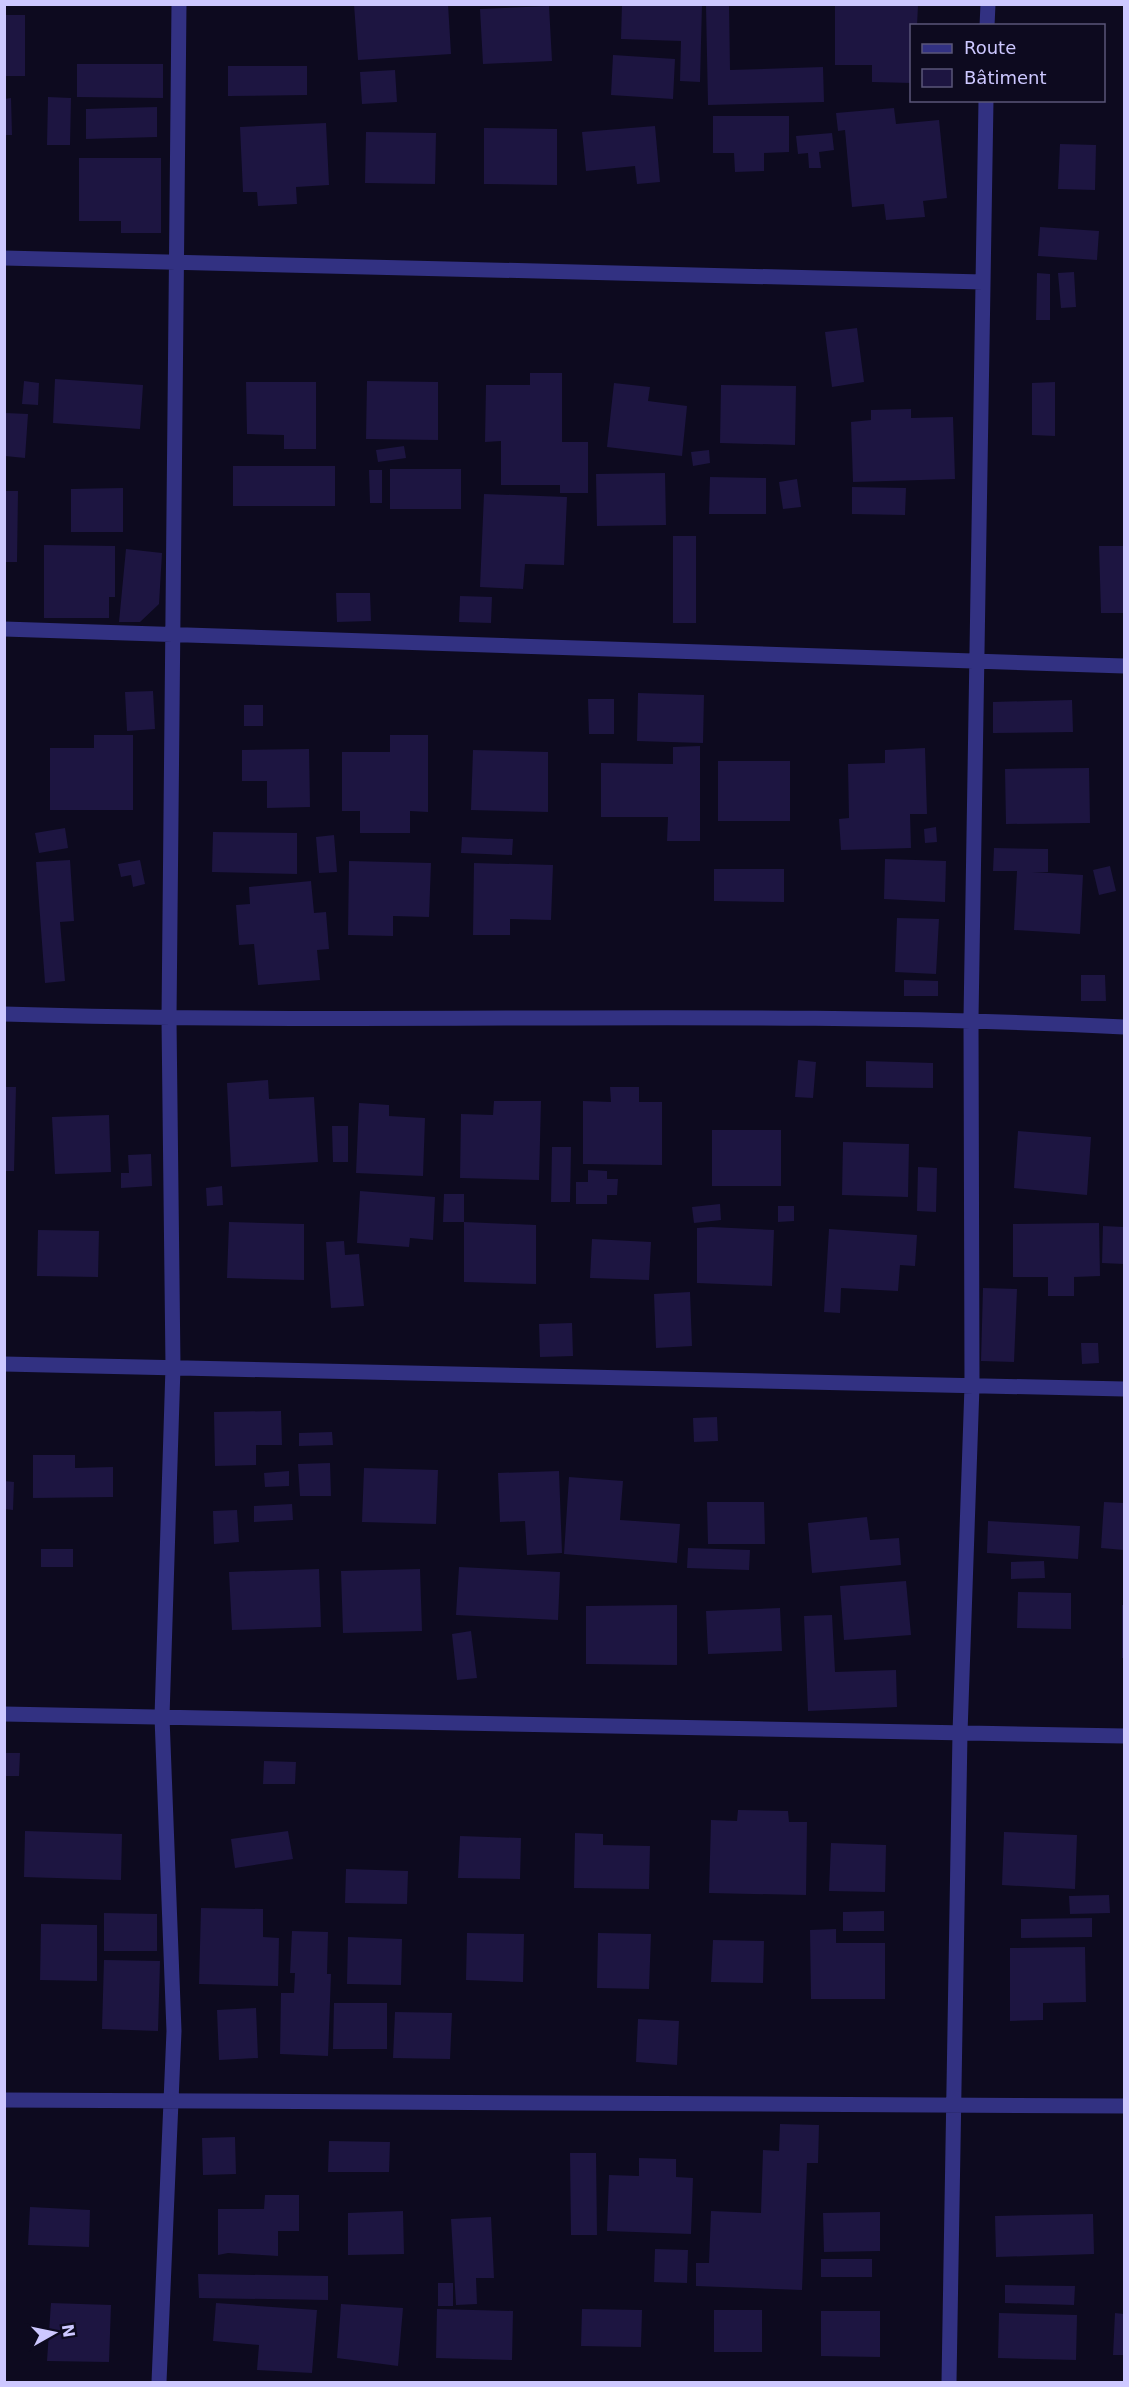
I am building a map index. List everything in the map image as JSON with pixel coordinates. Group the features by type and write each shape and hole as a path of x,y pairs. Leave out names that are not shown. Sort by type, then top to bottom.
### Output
{"street":[{"path":"159,2382 172,2103 173,1975 162,1717 173,1367 169,1019 179,4"},
{"path":"987,24 988,4"},
{"path":"949,2382 960,1732 972,1386 971,1019 986,102"},
{"path":"4,258 983,282"},
{"path":"4,629 1125,666"},
{"path":"4,1014 169,1019 971,1019 1125,1027"},
{"path":"4,1364 1125,1389"},
{"path":"4,1714 1125,1736"},
{"path":"4,2100 172,2103 1125,2106"}],"building":[{"path":"354,4 448,4 451,54 358,60"},
{"path":"622,4 702,4 700,82 680,81 681,41 621,39"},
{"path":"706,5 729,5 730,70 823,67 824,102 708,105"},
{"path":"835,5 918,5 917,24 910,24 910,83 872,82 872,65 835,65"},
{"path":"549,6 552,61 483,64 480,9"},
{"path":"4,15 25,15 25,76 4,76"},
{"path":"613,55 675,59 673,99 611,95"},
{"path":"77,64 163,64 163,98 77,97"},
{"path":"228,66 307,66 307,95 228,96"},
{"path":"395,70 397,102 362,104 360,72"},
{"path":"48,97 71,98 70,145 47,145"},
{"path":"11,98 12,135 4,135 4,99"},
{"path":"157,107 157,137 86,139 86,109"},
{"path":"894,108 896,124 939,120 947,198 923,201 925,217 886,220 884,204 852,207 845,130 838,131 836,113"},
{"path":"713,116 789,116 789,152 764,153 764,171 735,172 734,153 713,153"},
{"path":"326,123 329,185 296,187 297,204 258,206 257,192 243,192 240,127"},
{"path":"655,126 660,182 637,184 635,166 586,171 582,132"},
{"path":"484,128 557,129 557,185 484,184"},
{"path":"366,132 436,133 435,184 365,183"},
{"path":"832,133 834,150 819,152 821,168 809,168 808,153 798,154 796,136"},
{"path":"1060,144 1096,145 1095,190 1058,189"},
{"path":"79,158 161,158 161,233 121,233 121,221 79,221"},
{"path":"1040,227 1099,231 1097,260 1038,256"},
{"path":"1074,272 1076,307 1061,308 1058,273"},
{"path":"1037,273 1050,274 1050,320 1036,320"},
{"path":"857,328 864,382 832,387 825,332"},
{"path":"530,373 562,373 562,442 588,442 588,493 560,493 560,485 501,485 501,441 485,442 486,385 530,385"},
{"path":"55,379 143,385 140,429 53,423"},
{"path":"24,381 39,383 38,405 22,404"},
{"path":"367,381 438,382 438,440 366,439"},
{"path":"246,382 316,382 316,449 284,449 284,435 247,434"},
{"path":"1055,382 1055,436 1032,435 1032,383"},
{"path":"614,383 650,387 648,401 687,406 682,456 607,447"},
{"path":"721,385 796,386 795,445 720,443"},
{"path":"911,409 911,418 953,417 955,479 853,482 851,422 871,420 871,410"},
{"path":"5,413 28,414 25,458 5,456"},
{"path":"404,446 406,458 378,462 376,450"},
{"path":"709,450 710,463 693,466 691,452"},
{"path":"233,466 335,466 335,506 233,506"},
{"path":"390,469 461,469 461,509 390,509"},
{"path":"369,470 382,470 382,503 370,503"},
{"path":"665,473 666,525 597,526 596,474"},
{"path":"710,477 766,478 766,514 709,514"},
{"path":"797,479 801,507 783,509 779,482"},
{"path":"852,487 906,488 905,515 852,514"},
{"path":"123,488 123,532 71,532 71,489"},
{"path":"4,491 18,491 17,562 4,562"},
{"path":"484,494 567,497 564,565 525,564 523,589 480,587"},
{"path":"673,536 696,536 696,623 673,623"},
{"path":"44,545 115,546 115,597 109,597 109,618 44,618"},
{"path":"1099,546 1124,546 1124,613 1101,613"},
{"path":"126,549 162,553 159,604 140,622 119,622"},
{"path":"336,593 370,593 371,621 337,622"},
{"path":"460,596 492,597 491,623 459,622"},
{"path":"153,691 155,729 127,731 125,692"},
{"path":"638,693 704,695 703,743 637,741"},
{"path":"588,699 614,699 614,734 589,734"},
{"path":"1072,700 1073,732 993,733 993,702"},
{"path":"244,705 263,705 263,726 244,726"},
{"path":"94,735 133,735 133,810 50,810 50,748 94,748"},
{"path":"390,735 428,735 428,812 410,811 410,833 360,833 360,811 342,811 342,752 390,752"},
{"path":"700,746 700,841 667,841 668,817 601,817 601,763 673,764 673,747"},
{"path":"925,748 927,814 910,814 911,848 841,850 839,819 849,818 848,764 885,763 885,750"},
{"path":"309,749 310,807 267,808 267,781 242,781 242,750"},
{"path":"473,750 548,752 548,812 471,810"},
{"path":"718,761 790,761 790,821 718,821"},
{"path":"1089,768 1090,823 1006,824 1005,769"},
{"path":"936,827 937,842 925,843 924,829"},
{"path":"65,828 68,848 39,853 35,833"},
{"path":"213,832 297,833 297,874 212,872"},
{"path":"334,835 337,872 319,873 316,837"},
{"path":"462,837 513,839 512,855 461,853"},
{"path":"994,848 1048,849 1048,872 1032,872 1083,875 1080,934 1014,930 1017,871 993,871"},
{"path":"885,859 946,861 945,902 884,899"},
{"path":"70,860 74,921 60,922 65,981 45,983 36,862"},
{"path":"140,860 145,884 133,887 131,875 121,877 118,864"},
{"path":"349,861 431,863 429,917 393,916 393,936 348,935"},
{"path":"474,863 553,865 551,920 510,919 510,935 473,935"},
{"path":"1110,866 1116,891 1099,895 1093,870"},
{"path":"714,869 784,869 784,902 714,901"},
{"path":"311,881 314,913 326,912 329,949 317,950 320,980 258,985 254,944 239,945 236,905 250,904 249,887"},
{"path":"897,918 939,919 936,974 895,972"},
{"path":"1081,975 1105,975 1106,1001 1081,1001"},
{"path":"904,980 938,981 938,996 904,996"},
{"path":"798,1060 816,1062 813,1098 795,1097"},
{"path":"866,1061 933,1063 933,1088 866,1087"},
{"path":"268,1080 269,1099 314,1097 318,1162 231,1167 227,1083"},
{"path":"5,1087 16,1087 14,1171 5,1171"},
{"path":"610,1087 639,1087 639,1102 662,1102 662,1165 583,1164 583,1101 611,1102"},
{"path":"494,1101 541,1101 539,1180 460,1178 461,1114 493,1115"},
{"path":"359,1103 389,1105 389,1116 425,1118 423,1176 356,1173"},
{"path":"109,1115 111,1172 55,1174 52,1117"},
{"path":"332,1126 348,1126 348,1162 333,1162"},
{"path":"712,1130 781,1130 781,1186 712,1186"},
{"path":"1018,1131 1091,1137 1087,1195 1014,1188"},
{"path":"843,1142 909,1144 908,1197 842,1195"},
{"path":"552,1147 571,1147 570,1202 551,1202"},
{"path":"151,1154 152,1186 121,1188 121,1173 129,1173 128,1155"},
{"path":"918,1167 937,1168 936,1212 917,1211"},
{"path":"588,1170 607,1171 607,1179 618,1179 617,1195 607,1195 607,1204 576,1204 576,1182 588,1182"},
{"path":"222,1186 223,1205 207,1206 206,1188"},
{"path":"360,1191 435,1197 433,1240 410,1238 409,1247 357,1243"},
{"path":"444,1194 464,1194 464,1222 443,1222"},
{"path":"720,1204 721,1220 694,1223 692,1207"},
{"path":"778,1206 794,1206 794,1221 778,1222"},
{"path":"229,1222 304,1224 304,1280 227,1278"},
{"path":"464,1222 536,1225 536,1284 464,1282"},
{"path":"1099,1223 1100,1276 1074,1277 1074,1296 1048,1296 1048,1277 1013,1277 1013,1224"},
{"path":"1103,1226 1124,1227 1124,1264 1102,1263"},
{"path":"697,1228 774,1230 772,1286 697,1283"},
{"path":"829,1229 917,1235 915,1266 900,1265 898,1291 841,1288 840,1313 824,1312"},
{"path":"38,1230 99,1231 98,1277 37,1276"},
{"path":"592,1239 651,1242 649,1280 590,1278"},
{"path":"344,1241 345,1255 359,1254 364,1306 331,1308 326,1242"},
{"path":"983,1288 1017,1289 1014,1362 981,1361"},
{"path":"690,1292 692,1346 656,1348 654,1294"},
{"path":"572,1323 573,1356 540,1357 539,1324"},
{"path":"1081,1343 1098,1343 1099,1363 1082,1364"},
{"path":"281,1411 282,1445 256,1445 256,1465 215,1466 214,1412"},
{"path":"717,1417 718,1441 694,1442 693,1418"},
{"path":"332,1432 333,1445 299,1446 299,1433"},
{"path":"33,1455 75,1455 75,1468 113,1467 113,1497 33,1498"},
{"path":"330,1463 331,1496 300,1496 298,1464"},
{"path":"364,1468 438,1470 436,1524 362,1522"},
{"path":"289,1471 289,1486 265,1487 264,1473"},
{"path":"559,1471 562,1553 527,1555 525,1521 500,1522 498,1473"},
{"path":"569,1477 623,1481 620,1520 680,1524 677,1563 564,1554"},
{"path":"4,1481 14,1482 13,1510 4,1509"},
{"path":"707,1502 764,1502 765,1544 708,1544"},
{"path":"1104,1502 1124,1503 1124,1550 1101,1548"},
{"path":"292,1504 293,1520 254,1522 254,1506"},
{"path":"237,1510 239,1542 214,1544 213,1511"},
{"path":"867,1517 870,1540 899,1538 901,1565 812,1573 808,1523"},
{"path":"988,1521 1080,1526 1078,1559 987,1553"},
{"path":"688,1548 750,1550 749,1570 687,1568"},
{"path":"41,1549 73,1549 73,1567 41,1567"},
{"path":"1044,1561 1045,1578 1011,1579 1011,1562"},
{"path":"459,1567 560,1572 558,1620 456,1615"},
{"path":"319,1569 321,1627 232,1630 229,1572"},
{"path":"420,1569 422,1631 343,1633 341,1571"},
{"path":"906,1581 911,1635 844,1640 840,1586"},
{"path":"1018,1592 1071,1593 1071,1629 1017,1628"},
{"path":"677,1605 677,1665 586,1664 586,1606"},
{"path":"1122,1605 1124,1605 1124,1658 1122,1658"},
{"path":"780,1608 782,1651 708,1654 706,1611"},
{"path":"832,1615 835,1672 896,1670 897,1707 808,1711 804,1616"},
{"path":"471,1631 477,1678 457,1680 452,1634"},
{"path":"4,1753 20,1753 19,1776 4,1776"},
{"path":"264,1761 296,1762 295,1784 263,1784"},
{"path":"738,1810 788,1811 789,1822 807,1822 806,1895 709,1893 711,1820 737,1821"},
{"path":"25,1831 122,1834 121,1880 24,1877"},
{"path":"288,1831 293,1859 235,1868 231,1839"},
{"path":"1004,1832 1077,1835 1075,1889 1002,1885"},
{"path":"575,1833 603,1834 603,1845 650,1846 649,1889 574,1888"},
{"path":"460,1836 521,1838 520,1879 458,1878"},
{"path":"831,1843 886,1845 885,1892 829,1891"},
{"path":"346,1869 408,1871 407,1904 345,1903"},
{"path":"1109,1895 1110,1913 1070,1914 1069,1896"},
{"path":"201,1908 263,1909 263,1937 279,1938 278,1986 199,1984"},
{"path":"884,1911 884,1931 843,1931 843,1912"},
{"path":"104,1913 157,1914 157,1951 104,1951"},
{"path":"1092,1918 1092,1937 1021,1938 1021,1919"},
{"path":"41,1924 97,1925 97,1981 40,1980"},
{"path":"836,1929 836,1943 885,1943 885,1999 811,1999 810,1930"},
{"path":"292,1931 328,1932 327,1974 331,1974 328,2056 280,2054 281,1993 294,1993 295,1973 290,1973"},
{"path":"467,1933 524,1934 523,1982 466,1980"},
{"path":"598,1933 651,1934 649,1989 597,1988"},
{"path":"348,1937 402,1939 401,1985 347,1984"},
{"path":"713,1940 764,1941 763,1983 711,1982"},
{"path":"1085,1947 1086,2002 1043,2003 1043,2020 1010,2021 1010,1948"},
{"path":"104,1960 160,1961 158,2031 102,2029"},
{"path":"334,2003 387,2003 387,2049 333,2049"},
{"path":"256,2008 258,2058 219,2060 217,2010"},
{"path":"395,2012 452,2013 450,2059 393,2058"},
{"path":"638,2019 679,2021 677,2065 636,2062"},
{"path":"780,2124 819,2125 818,2163 807,2163 802,2290 696,2286 696,2263 709,2263 711,2211 761,2213 763,2150 779,2151"},
{"path":"235,2137 236,2174 203,2175 202,2138"},
{"path":"329,2141 390,2142 389,2172 328,2172"},
{"path":"570,2153 596,2153 597,2235 571,2235"},
{"path":"639,2158 676,2159 676,2177 693,2178 691,2234 607,2231 609,2175 639,2176"},
{"path":"265,2195 299,2195 299,2231 278,2231 278,2256 228,2253 218,2255 218,2209 264,2209"},
{"path":"30,2207 90,2210 89,2247 28,2245"},
{"path":"403,2211 404,2254 348,2255 348,2213"},
{"path":"880,2212 880,2251 824,2252 823,2213"},
{"path":"1093,2214 1094,2254 996,2257 995,2216"},
{"path":"491,2217 494,2278 476,2278 477,2304 456,2305 451,2219"},
{"path":"655,2249 688,2250 687,2283 654,2282"},
{"path":"821,2259 872,2259 872,2277 821,2277"},
{"path":"198,2274 328,2276 328,2300 199,2298"},
{"path":"438,2283 453,2283 453,2306 438,2306"},
{"path":"1005,2285 1075,2286 1074,2305 1005,2303"},
{"path":"51,2303 111,2305 109,2362 47,2361"},
{"path":"216,2303 317,2310 312,2373 257,2370 259,2345 213,2341"},
{"path":"341,2304 403,2308 398,2366 337,2358"},
{"path":"437,2309 513,2311 512,2360 436,2358"},
{"path":"582,2309 642,2310 641,2347 581,2346"},
{"path":"714,2310 762,2310 762,2352 714,2352"},
{"path":"821,2311 880,2311 880,2357 821,2356"},
{"path":"999,2313 1077,2315 1076,2360 998,2358"},
{"path":"1115,2313 1124,2314 1124,2355 1113,2355"}]}
